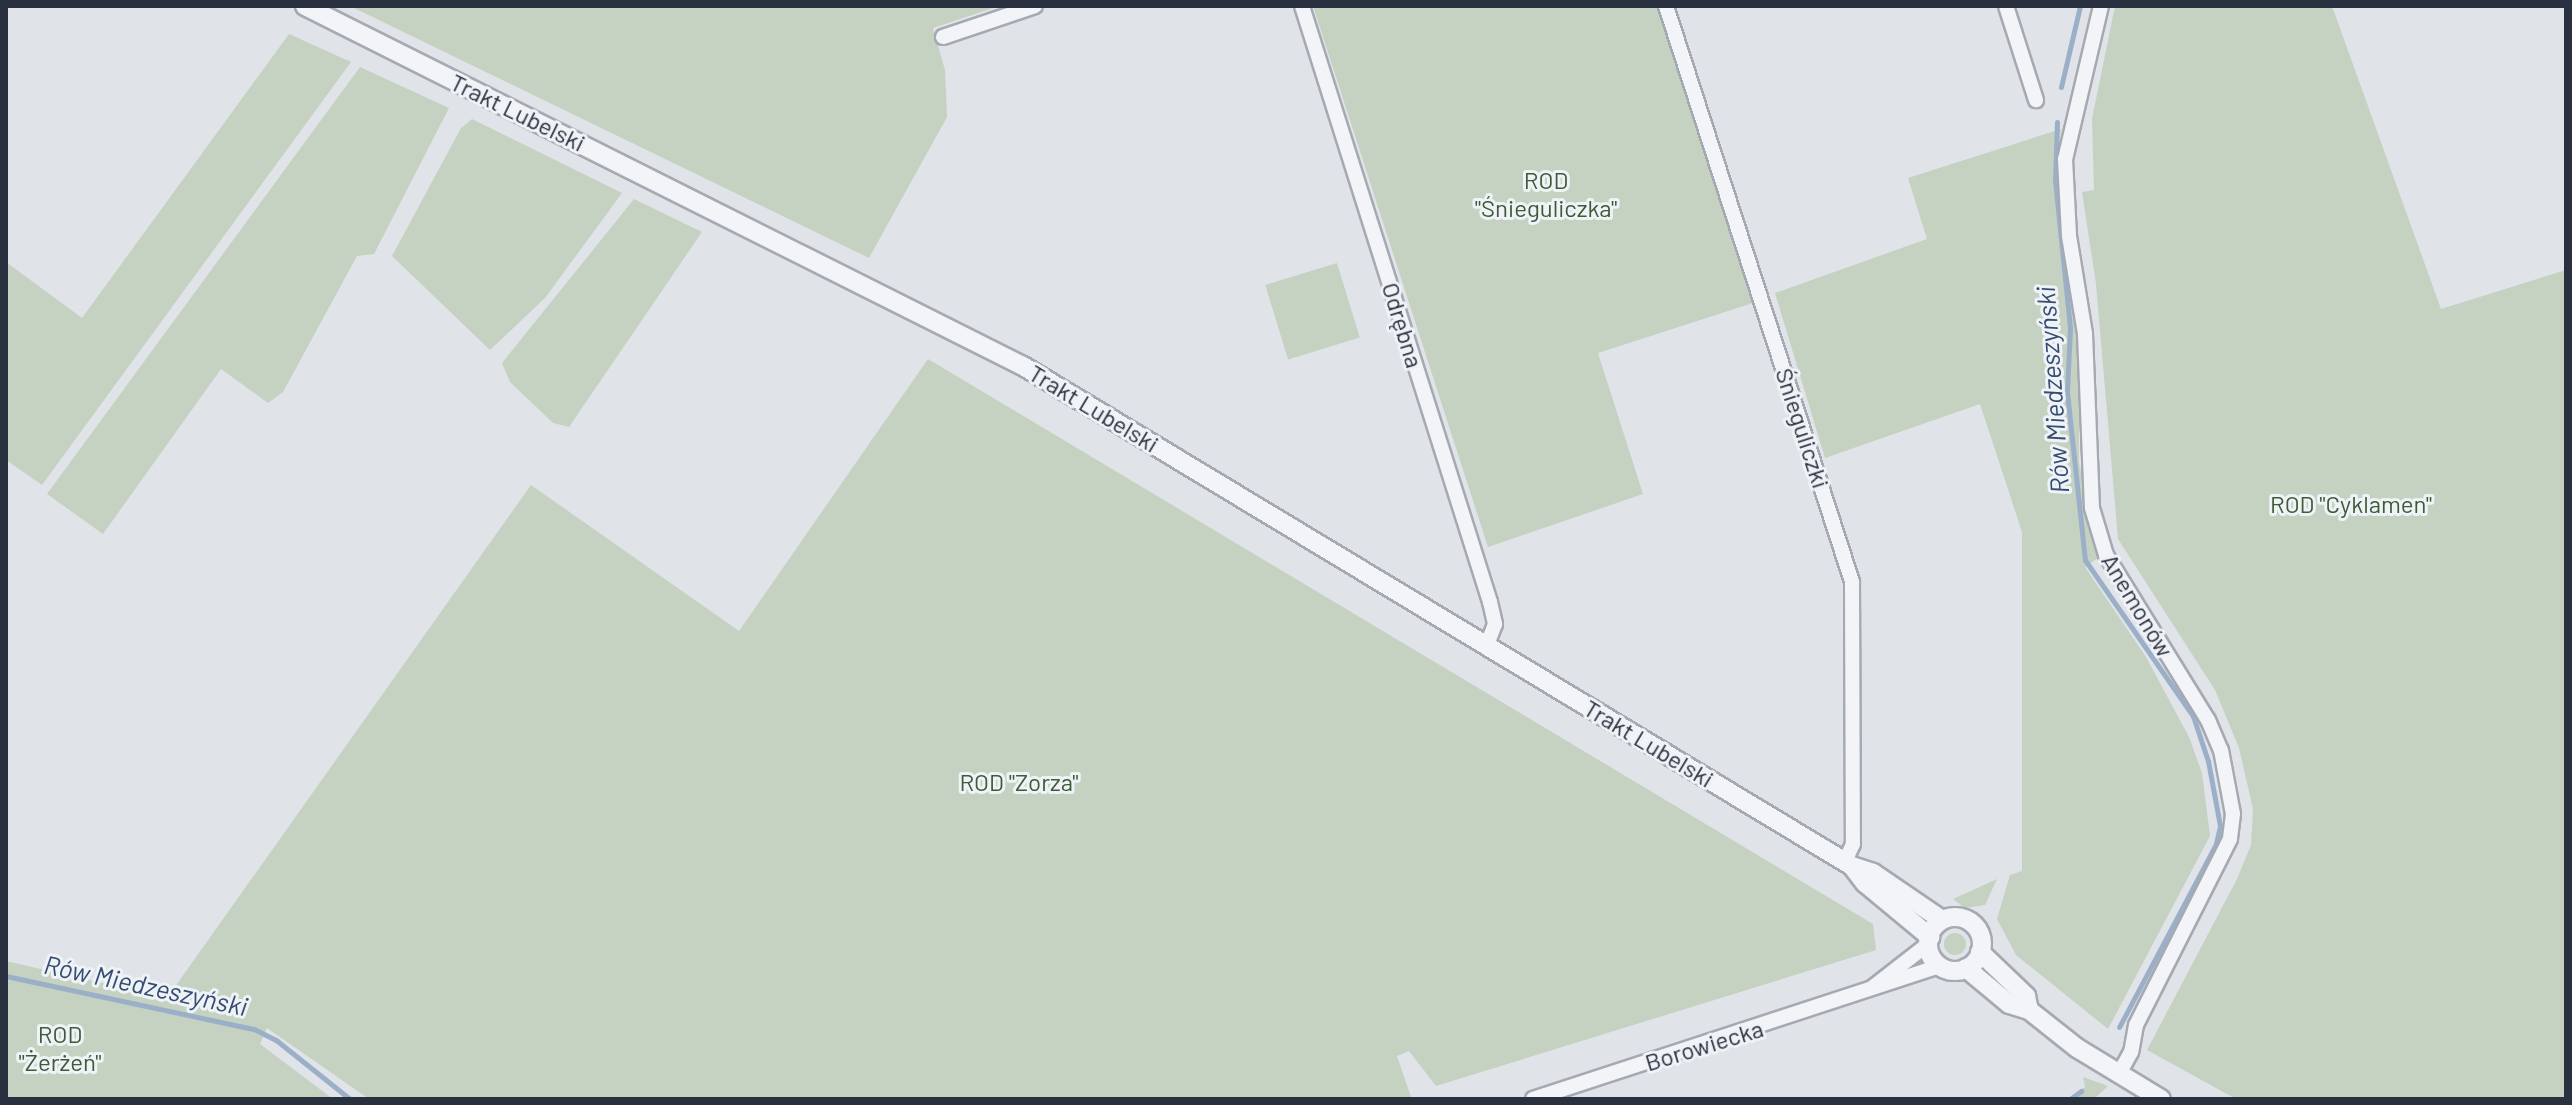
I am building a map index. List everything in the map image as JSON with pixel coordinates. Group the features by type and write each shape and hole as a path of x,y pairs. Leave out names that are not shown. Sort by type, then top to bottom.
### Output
{"street":[{"name":"Trakt Lubelski","path":"305,6 984,344 1849,864 1873,873 1942,920"},
{"path":"943,37 1035,6"},
{"name":"Odrębna","path":"1302,6 1490,602 1495,624 1487,645"},
{"name":"Śnieguliczki","path":"1666,6 1852,582 1855,766 1853,844 1849,864"},
{"path":"2006,6 2036,100"},
{"name":"Anemonów","path":"2101,6 2065,159 2069,236 2085,334 2092,508 2106,555 2208,720 2221,750 2233,814 2230,839 2136,1025 2131,1052 2118,1075"},
{"name":"Trakt Lubelski","path":"1849,864 1865,883 1929,940"},
{"path":"1966,968 1980,952 1981,937 1971,922 1960,917 1942,920 1929,940 1941,966 1966,968 2009,1004 2029,1010 2118,1075 2161,1099"},
{"name":"Borowiecka","path":"1873,987 1929,940"},
{"path":"1980,952 2026,996 2029,1010"},
{"name":"Borowiecka","path":"1533,1099 1818,1010 1873,987 1941,966"}],"green space":[{"path":"350,6 999,6 933,28 945,70 947,117 869,258"},
{"name":"ROD \"Śnieguliczka\"","path":"1313,6 1658,6 1753,303 1598,353 1643,494 1488,547"},
{"name":"ROD \"Cyklamen\"","path":"2115,6 2332,6 2441,309 2566,270 2566,1099 2236,1099 2147,1050 2237,879 2251,845 2253,809 2239,748 2215,690 2118,539 2096,284 2082,192 2094,190 2092,119"},
{"path":"289,34 351,62 42,485 6,460 6,262 82,318"},
{"path":"360,67 449,108 374,254 357,256 283,392 268,403 221,369 103,534 47,494"},
{"path":"472,119 622,193 545,298 490,350 392,256 461,128"},
{"path":"2061,129 2057,161 2063,237 2079,335 2079,462 2098,558 2085,567 2146,657 2189,737 2202,773 2210,836 2108,1029 2016,955 1997,919 2010,875 2022,871 2022,532 1980,404 1825,458 1775,293 1927,239 1908,178"},
{"path":"634,199 702,232 569,427 553,423 510,382 502,363"},
{"path":"1337,263 1360,338 1288,360 1265,285"},
{"name":"ROD \"Zorza\"","path":"928,359 1873,924 1876,950 1436,1086 1409,1051 1397,1056 1411,1097 1406,1099 369,1099 267,1028 260,1044 333,1099 6,1099 6,961 167,998 531,485 739,631"},
{"path":"1997,879 1985,905 1965,908 1953,899"},
{"path":"1955,933 1966,944 1955,955 1944,944"},
{"path":"2083,1077 2108,1086 2094,1099 2069,1099 2085,1087"}],"waterway":[{"name":"Rów Miedzeszyński","path":"2061,87 2080,6"},
{"name":"Rów Miedzeszyński","path":"2057,122 2055,180 2070,328 2067,392 2085,560 2193,716 2208,761 2220,826 2216,844 2119,1027"},
{"name":"Rów Miedzeszyński","path":"6,976 254,1029 276,1040 350,1099"},
{"name":"Rów Miedzeszyński","path":"2070,1099 2081,1091"}],"park label":[{"name":"ROD \"Żerżeń\"","path":"60,1048"}]}
